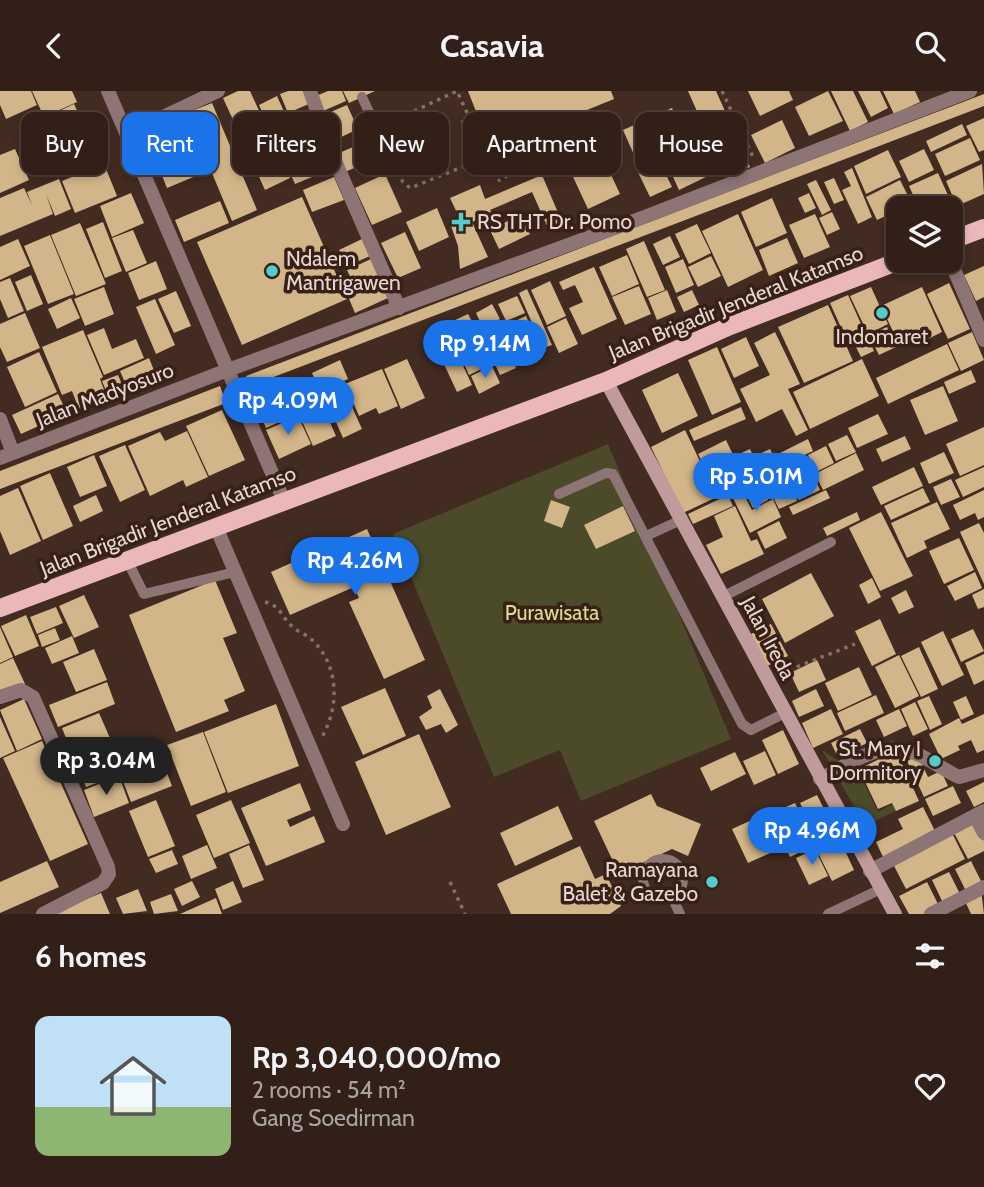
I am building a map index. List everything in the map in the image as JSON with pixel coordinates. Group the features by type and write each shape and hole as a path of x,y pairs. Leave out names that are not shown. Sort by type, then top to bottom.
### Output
{"main road":[{"path":"963,236 984,227"},
{"name":"Jalan Brigadir Jenderal Katamso","path":"0,608 606,381 730,327 886,266"}],"street":[{"path":"108,91 122,123"},
{"path":"174,112 218,91"},
{"path":"310,91 336,163 399,308"},
{"name":"Jalan Madyosuro","path":"6,456 225,371 647,216 970,91"},
{"path":"144,175 225,371 284,501"},
{"path":"956,273 984,340"},
{"name":"Jalan Ireda","path":"606,381 895,914"},
{"path":"0,419 6,456"},
{"path":"216,527 343,824"},
{"path":"0,697 21,689 33,697 108,867 109,874 103,883 43,914"},
{"path":"821,779 860,758 894,748 924,757 959,777 984,770"},
{"path":"870,871 980,813 984,833"},
{"path":"931,914 984,887"}],"lane":[{"path":"362,97 369,112"},
{"path":"559,494 606,474 613,474 742,724 751,730 785,713"},
{"path":"646,536 681,520"},
{"path":"722,597 831,542"},
{"path":"127,560 144,594 235,572"},
{"path":"828,914 881,889"},
{"path":"672,897 680,914"}],"path":[{"path":"413,112 457,91 467,112"},
{"path":"722,91 759,171"},
{"path":"400,175 410,188 442,175"},
{"path":"498,181 509,175"},
{"path":"250,608 262,601 278,608 294,628 319,648 330,667 335,688 329,719 320,741 309,745"},
{"path":"766,679 855,643"},
{"path":"450,882 465,914"}],"green space":[{"name":"Purawisata","path":"608,444 731,739 581,801 560,750 494,777 393,534"},
{"path":"822,750 861,776 878,812 902,799 906,806 865,826"}],"building":[{"path":"0,91 31,91 37,105 6,119 0,105"},
{"path":"32,91 72,91 77,102 55,112 42,112"},
{"path":"238,91 250,91 260,112 232,112 232,118 223,98"},
{"path":"306,91 311,103 288,112 280,94"},
{"path":"328,91 342,91 346,101 323,111 316,96"},
{"path":"343,91 375,91 349,103"},
{"path":"468,91 611,91 614,99 582,112 476,112"},
{"path":"688,91 716,91 725,112 697,112"},
{"path":"748,91 789,91 793,100 760,116"},
{"path":"828,91 843,121 809,136 795,107"},
{"path":"831,91 853,91 868,122 850,131"},
{"path":"858,91 880,91 888,108 871,117"},
{"path":"883,91 915,91 920,102 894,114"},
{"path":"984,94 984,106 250,386 246,376"},
{"path":"277,96 284,112 262,112 259,105"},
{"path":"212,103 216,112 190,112"},
{"path":"74,104 78,112 57,112"},
{"path":"347,105 354,120 354,131 340,138 340,112 331,112"},
{"path":"218,117 232,151 232,175 242,175 257,210 232,221 213,175 218,175"},
{"path":"984,118 984,150 979,152 966,126"},
{"path":"782,120 795,148 765,163 751,135"},
{"path":"962,124 967,135 931,152 926,141"},
{"path":"635,125 635,157 623,130"},
{"path":"970,138 980,160 945,176 935,154"},
{"path":"353,147 354,168 345,172 340,153"},
{"path":"15,149 21,162 21,175 27,175 29,180 0,193 0,155"},
{"path":"924,149 934,170 909,182 899,161"},
{"path":"888,150 901,177 866,194 854,166"},
{"path":"982,164 984,194 963,203 963,196 953,196 946,181"},
{"path":"852,168 872,217 858,224 842,190 851,186 844,172"},
{"path":"938,173 948,196 914,196 909,186"},
{"path":"108,174 117,196 75,213 62,181 77,175"},
{"path":"162,175 198,175 167,188"},
{"path":"258,175 289,175 290,178 265,190"},
{"path":"291,175 311,175 312,177 295,184"},
{"path":"385,175 402,212 372,225 355,188"},
{"name":"RS THT Dr. Pomo","path":"542,175 562,222 548,228 532,192 490,210 492,213 472,222 488,257 460,269 458,246 449,220 459,217 450,198 480,185 485,199"},
{"path":"572,175 611,175 620,194 588,209"},
{"path":"639,175 666,175 672,187 650,197"},
{"path":"672,175 710,175 679,190"},
{"path":"334,177 344,200 312,212 303,190"},
{"path":"834,178 844,200 834,204 824,182"},
{"path":"59,179 71,209 55,216 46,194 53,214 0,236 0,198 24,188 32,205 27,192"},
{"path":"816,180 831,210 822,215 807,184"},
{"path":"900,180 908,196 886,196 886,216 877,220 866,197"},
{"path":"131,193 144,223 112,237 100,206"},
{"path":"809,193 816,208 805,213 798,198"},
{"name":"Ndalem Mantrigawen","path":"302,197 347,299 242,345 197,242"},
{"path":"772,198 787,233 756,247 741,212"},
{"path":"220,201 229,223 184,242 175,220"},
{"name":"RS THT Dr. Pomo","path":"437,208 449,237 419,251 406,222"},
{"path":"832,212 840,229 827,235 819,218"},
{"path":"738,214 763,270 728,287 702,231"},
{"path":"815,214 830,247 804,258 789,225"},
{"name":"RS THT Dr. Pomo","path":"520,215 530,234 499,249 490,230"},
{"path":"103,222 122,271 105,278 86,229"},
{"path":"80,223 106,284 76,296 51,235"},
{"path":"697,224 711,253 689,264 675,234"},
{"path":"133,230 147,263 126,272 112,238"},
{"path":"405,232 421,268 398,278 381,243"},
{"path":"50,235 74,294 48,304 24,246"},
{"path":"670,236 680,257 663,265 653,244"},
{"path":"787,238 798,263 769,276 759,250"},
{"path":"18,239 30,266 0,280 0,247"},
{"path":"362,239 370,256 347,266 339,250"},
{"path":"644,241 665,290 647,297 626,249"},
{"path":"627,255 639,284 612,296 599,267"},
{"path":"711,256 721,276 698,287 688,267"},
{"path":"371,259 379,277 355,287 347,270"},
{"path":"683,259 694,285 676,293 665,267"},
{"path":"156,261 167,289 139,300 128,273"},
{"path":"984,266 984,297 976,301 964,275"},
{"path":"594,267 617,319 582,335 569,308 583,302 575,285 563,290 559,282"},
{"path":"31,275 43,304 27,311 15,282"},
{"path":"10,278 24,311 8,318 0,299 0,282"},
{"path":"379,279 388,298 355,313 347,294"},
{"path":"550,281 566,316 547,325 531,290"},
{"path":"949,283 970,329 948,339 927,294"},
{"path":"639,286 651,314 625,325 612,297"},
{"path":"104,287 114,314 85,326 74,299"},
{"path":"871,287 888,324 868,334 850,296"},
{"path":"922,287 942,332 914,346 910,337 898,342 881,306"},
{"path":"527,289 552,345 543,348 519,293"},
{"path":"667,290 676,312 657,320 648,298"},
{"path":"692,290 699,305 684,312 677,297"},
{"path":"176,291 191,326 174,333 158,299"},
{"path":"848,295 866,335 848,343 830,303"},
{"path":"517,296 525,313 506,321 498,304"},
{"path":"71,298 80,318 57,329 48,309"},
{"path":"155,299 175,345 156,354 136,307"},
{"path":"492,304 500,319 483,328 476,313"},
{"path":"828,305 853,361 804,383 778,327"},
{"path":"25,313 40,348 7,362 0,347 0,324"},
{"path":"468,314 475,327 442,343 436,329"},
{"path":"526,316 543,354 518,366 500,328"},
{"path":"566,318 578,344 559,353 547,327"},
{"path":"887,327 896,347 879,355 869,335"},
{"path":"104,328 112,349 136,339 144,358 104,375 87,335"},
{"path":"499,329 516,368 500,375 482,336"},
{"path":"83,330 103,377 100,379 107,398 79,409 72,391 62,395 42,347"},
{"path":"477,331 492,364 469,375 454,341"},
{"path":"775,332 800,384 788,389 808,430 796,436 782,409 756,422 740,389 770,375 754,343"},
{"path":"972,332 984,360 961,371 948,343"},
{"path":"867,336 874,351 861,357 854,343"},
{"path":"746,337 759,366 734,378 721,349"},
{"path":"947,344 959,370 888,404 876,378"},
{"path":"717,347 741,402 712,415 688,360"},
{"path":"39,352 57,392 25,407 7,367"},
{"path":"458,355 472,385 457,392 443,362"},
{"path":"149,358 155,373 126,385 120,371"},
{"path":"407,359 425,398 401,409 384,369"},
{"path":"862,359 879,396 810,429 793,392"},
{"path":"340,360 348,379 320,392 312,373"},
{"path":"492,366 500,383 479,394 471,376"},
{"path":"382,369 398,406 379,414 376,408 359,416 345,384"},
{"path":"971,370 976,382 949,394 944,382"},
{"path":"678,373 698,416 662,433 642,390"},
{"path":"118,375 127,396 111,403 102,381"},
{"path":"312,382 336,436 313,446 289,392"},
{"path":"342,385 351,405 334,413 324,393"},
{"path":"220,386 226,403 0,489 0,471"},
{"path":"943,386 958,421 925,435 910,400"},
{"path":"287,391 297,414 266,428 256,405"},
{"path":"58,394 67,413 21,434 12,415"},
{"path":"352,407 362,429 343,438 333,415"},
{"path":"741,407 746,419 694,441 689,430"},
{"path":"222,410 245,460 209,476 186,426"},
{"path":"878,414 888,434 857,448 848,428"},
{"path":"298,416 311,444 279,459 266,430"},
{"path":"984,427 984,465 960,476 946,444"},
{"path":"685,430 717,497 683,513 651,447"},
{"path":"187,431 208,477 186,487 183,480 150,496 128,446 160,432 165,441"},
{"path":"847,435 856,452 836,461 828,444"},
{"path":"905,436 911,449 882,462 876,449"},
{"path":"808,439 813,451 781,466 776,455"},
{"path":"726,440 746,482 719,495 698,454"},
{"path":"125,445 145,490 120,502 99,456"},
{"path":"826,446 834,463 816,472 808,455"},
{"path":"750,449 763,477 752,482 739,454"},
{"path":"770,449 783,475 768,482 755,456"},
{"path":"944,452 954,473 929,484 920,463"},
{"path":"856,453 864,470 823,490 815,474"},
{"path":"94,455 107,486 80,497 67,467"},
{"path":"805,457 820,490 799,500 783,467"},
{"path":"914,467 923,486 881,505 872,487"},
{"path":"984,467 984,487 963,497 955,480"},
{"path":"50,473 73,526 43,540 20,486"},
{"path":"785,476 797,501 779,509 767,485"},
{"path":"951,479 960,497 941,505 933,487"},
{"path":"762,486 768,500 753,508 746,494"},
{"path":"18,488 41,541 10,555 0,531 0,496"},
{"path":"923,488 930,502 891,520 884,506"},
{"path":"826,490 830,498 793,515 789,507"},
{"path":"984,490 984,517 978,520 975,513 960,520 953,505"},
{"path":"742,491 752,510 773,499 781,517 750,533 732,496"},
{"path":"96,495 103,511 80,522 73,506"},
{"path":"728,495 733,506 693,524 688,514"},
{"path":"551,500 570,507 562,528 544,521"},
{"path":"937,502 950,529 924,541 927,548 907,558 891,523"},
{"path":"623,506 635,531 596,549 584,525"},
{"path":"735,506 751,541 757,539 764,554 721,574 706,545 723,537 714,516"},
{"path":"857,512 860,520 827,536 823,528"},
{"path":"881,512 913,576 880,591 849,528"},
{"path":"779,521 787,538 765,549 757,532"},
{"path":"979,523 984,533 984,584 960,532"},
{"path":"367,529 425,660 384,679 349,602 359,598 354,587 290,615 271,572"},
{"path":"959,538 974,570 944,584 929,551"},
{"path":"975,572 982,588 955,601 947,586"},
{"path":"811,573 834,616 785,643 762,599"},
{"path":"872,578 881,597 868,604 859,585"},
{"path":"215,580 237,633 223,638 245,691 224,700 229,711 176,732 129,615"},
{"path":"984,589 984,607 978,609 972,595"},
{"path":"906,590 914,607 899,614 891,598"},
{"path":"84,595 99,627 74,638 59,606"},
{"path":"56,607 63,623 37,634 30,617"},
{"path":"26,615 39,646 15,656 1,626"},
{"path":"880,619 896,654 872,666 855,631"},
{"path":"771,624 788,656 767,666 751,634"},
{"path":"0,627 13,657 0,663"},
{"path":"55,628 60,640 42,647 38,635"},
{"path":"973,629 984,651 961,662 951,639"},
{"path":"943,631 964,675 942,686 921,642"},
{"path":"72,636 79,653 52,664 45,648"},
{"path":"919,647 938,689 921,697 901,656"},
{"path":"94,649 107,680 76,692 63,662"},
{"path":"984,654 984,680 974,685 965,663"},
{"path":"899,655 919,696 895,708 875,667"},
{"path":"13,658 25,684 0,694 0,664"},
{"path":"817,660 826,680 799,692 790,673"},
{"path":"859,667 872,695 838,711 825,683"},
{"path":"107,682 115,704 58,727 49,705"},
{"path":"385,688 406,736 363,755 341,707"},
{"path":"440,689 458,725 446,733 441,724 426,730 419,717 432,708 427,696"},
{"path":"816,689 824,706 799,717 792,701"},
{"path":"876,695 884,713 845,731 837,713"},
{"path":"929,696 942,724 930,730 917,701"},
{"path":"966,696 974,714 961,720 953,702"},
{"path":"24,699 42,739 17,751 0,710"},
{"path":"915,702 928,729 913,736 901,709"},
{"path":"276,704 299,766 228,793 204,732"},
{"path":"831,709 843,734 813,748 802,723"},
{"path":"899,709 907,726 884,737 876,720"},
{"path":"99,713 113,745 75,761 62,728"},
{"path":"984,714 984,750 977,753 971,740 958,746 960,750 941,759 929,734 959,718 962,724"},
{"path":"0,717 15,751 0,758"},
{"path":"860,729 867,743 838,757 831,743"},
{"path":"783,730 799,764 778,774 762,740"},
{"path":"203,732 226,792 191,806 167,745"},
{"path":"419,734 451,807 386,835 355,762"},
{"path":"42,741 88,844 50,861 3,758"},
{"path":"108,749 118,775 86,787 76,761"},
{"path":"765,751 776,775 754,785 743,761"},
{"path":"896,751 919,801 896,811 892,803 878,809 859,769"},
{"path":"735,752 746,774 711,791 700,768"},
{"path":"142,753 150,773 137,779 165,768 172,786 131,802 116,763"},
{"path":"918,756 928,777 941,771 948,786 924,797 907,761"},
{"path":"119,776 129,803 94,817 84,790"},
{"path":"984,782 984,802 974,807 966,791"},
{"path":"300,783 311,810 287,820 290,827 314,816 325,842 266,866 241,808"},
{"path":"953,786 961,803 933,816 925,799"},
{"path":"651,794 657,806 701,824 688,856 672,849 619,874 594,821"},
{"path":"817,795 839,839 822,848 800,803"},
{"path":"156,800 175,846 148,857 129,811"},
{"path":"231,800 250,843 214,858 196,815"},
{"path":"795,803 815,845 790,857 770,814"},
{"path":"558,806 573,839 515,866 500,833"},
{"path":"923,807 936,833 884,859 876,842 903,829 898,819"},
{"path":"765,814 781,848 748,863 732,829"},
{"path":"974,821 984,841 984,851 968,859 953,831"},
{"path":"951,831 965,859 906,889 892,862"},
{"path":"841,842 854,870 832,881 818,853"},
{"path":"207,845 217,868 191,879 182,856"},
{"path":"249,845 264,880 243,888 229,854"},
{"path":"580,846 595,879 606,874 621,906 610,914 511,914 497,884"},
{"path":"815,849 828,876 809,885 796,858"},
{"path":"172,850 178,864 156,873 149,859"},
{"path":"47,861 59,887 0,913 0,882"},
{"path":"971,861 983,885 967,893 955,869"},
{"path":"949,872 961,896 944,905 932,880"},
{"path":"192,881 200,897 182,906 174,889"},
{"path":"233,881 242,902 223,910 215,889"},
{"path":"927,882 939,906 923,914 909,914 899,896"},
{"path":"138,889 147,911 123,914 116,898"},
{"path":"981,890 984,914 971,914 964,899"},
{"path":"101,893 110,914 51,914"},
{"path":"171,894 178,911 154,914 150,902"},
{"path":"216,898 222,914 180,914"}],"place":[{"name":"RS THT Dr. Pomo","path":"461,222"},
{"name":"Ndalem Mantrigawen","path":"272,271"},
{"name":"Indomaret","path":"882,313"},
{"name":"St. Mary I Dormitory","path":"935,761"},
{"name":"Ramayana Balet & Gazebo","path":"712,882"}]}
